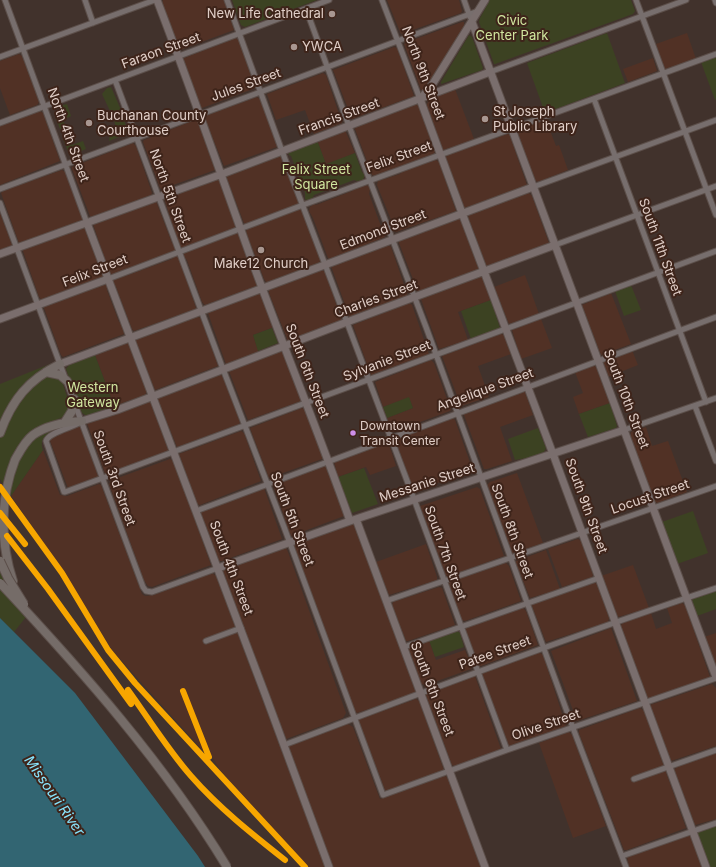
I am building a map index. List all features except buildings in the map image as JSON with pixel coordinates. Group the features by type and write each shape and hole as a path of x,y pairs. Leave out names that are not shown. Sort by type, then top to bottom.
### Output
{"highway":[{"path":"0,433 9,412 29,384 60,364"},
{"path":"46,372 60,375 67,381"},
{"path":"65,422 72,411 74,399"},
{"path":"38,624 0,583 95,687 144,746 184,800 228,867 188,806 144,746 95,687 38,624 22,601 7,564 3,547 1,519 5,486 13,464 32,436 43,430 65,422 82,421"},
{"path":"0,561 8,578 31,616"}],"main road":[{"name":"South 6th Street","path":"156,0 200,114 284,346 404,647 485,867"},
{"path":"420,99 432,85 471,18 478,11 485,0"},
{"name":"South 10th Street","path":"471,18 716,678"},
{"name":"Francis Street","path":"0,254 222,174 490,72"},
{"name":"North 9th Street","path":"420,99 440,155"},
{"name":"South 9th Street","path":"440,155 616,621 706,867"},
{"name":"Edmond Street","path":"60,364 533,187"},
{"name":"North 4th Street","path":"87,223 108,278"},
{"name":"Charles Street","path":"82,421 110,412 555,245"},
{"name":"Felix Street","path":"0,319 108,278"},
{"name":"South 4th Street","path":"108,278 241,628 329,867"},
{"name":"Messanie Street","path":"218,568 353,520 624,430"}],"street":[{"name":"North 4th Street","path":"5,0 87,223"},
{"path":"85,0 94,22"},
{"path":"0,57 156,0"},
{"name":"South 7th Street","path":"227,0 507,750"},
{"name":"Faraon Street","path":"0,123 329,0"},
{"name":"North 9th Street","path":"382,0 420,99"},
{"path":"464,0 471,18"},
{"path":"636,0 716,215"},
{"name":"Francis Street","path":"490,72 686,0"},
{"name":"South 8th Street","path":"306,8 327,68 436,354 543,648 626,867"},
{"name":"Jules Street","path":"0,189 398,41 471,18"},
{"name":"Felix Street","path":"108,278 716,54"},
{"name":"North 5th Street","path":"116,80 179,252"},
{"name":"South 11th Street","path":"594,99 706,402"},
{"name":"Edmond Street","path":"533,187 716,120"},
{"name":"Charles Street","path":"555,245 716,186"},
{"name":"South 3rd Street","path":"0,203 142,585 146,591"},
{"name":"Sylvanie Street","path":"65,492 245,427 369,379 716,251"},
{"name":"South 5th Street","path":"179,252 290,542 383,795"},
{"name":"Angelique Street","path":"196,511 457,412 716,317"},
{"name":"Messanie Street","path":"624,430 716,398"},
{"path":"695,406 716,461"},
{"name":"Charles Street","path":"65,492 49,451 46,439 50,435 75,426 82,421"},
{"name":"Locust Street","path":"386,601 716,486"},
{"name":"Messanie Street","path":"146,591 150,592 157,590 218,568"},
{"path":"404,647 599,578"},
{"name":"Patee Street","path":"284,745 477,671 616,621 716,588"},
{"path":"206,641 241,628"},
{"name":"Olive Street","path":"383,795 507,750 716,678"},
{"path":"634,779 716,750"},
{"path":"622,856 716,823"}],"shaded area":[{"path":"163,0 224,0 234,30 180,50 162,4"},
{"path":"387,0 459,0 462,11 461,13 401,34"},
{"path":"464,22 464,26 427,89 423,91 421,90 404,44"},
{"path":"687,33 696,59 666,69 664,68 656,44"},
{"path":"236,38 239,41 255,88 202,108 183,60 184,58"},
{"path":"394,47 397,48 414,96 352,119 333,70"},
{"path":"19,54 22,56 39,102 37,105 10,115 0,88 0,61"},
{"path":"653,58 657,71 628,82 623,69"},
{"path":"323,73 326,75 342,123 314,134 305,110 276,120 267,94"},
{"path":"455,89 474,139 473,141 443,150 427,109 427,104 432,97"},
{"path":"257,97 260,99 277,147 224,166 205,116"},
{"path":"416,104 419,106 435,152 432,155 376,176 372,175 355,129 356,126"},
{"path":"40,111 43,113 60,161 0,185 0,126"},
{"path":"195,120 198,122 215,170 162,189 160,188 143,142 144,140"},
{"path":"546,120 556,146 559,145 568,170 538,182 534,180 517,130"},
{"path":"345,130 355,153 326,165 317,140"},
{"path":"508,134 511,136 527,185 465,208 445,155"},
{"path":"133,143 136,146 152,193 151,195 92,217 90,216 72,167"},
{"path":"280,154 284,158 282,160 300,203 246,224 244,223 226,176"},
{"path":"436,160 439,162 456,211 396,232 377,185 378,181"},
{"path":"62,170 65,172 82,220 19,243 1,193"},
{"path":"218,178 236,226 235,228 186,247 181,247 164,198"},
{"path":"365,185 369,186 369,194 385,237 330,259 328,258 309,211 310,207 314,204 316,205"},
{"path":"529,193 532,196 549,243 548,245 487,267 468,217 470,214"},
{"path":"156,201 172,243 176,248 175,251 114,274 110,274 93,224"},
{"path":"300,209 305,215 321,260 318,263 267,283 264,279 246,232 247,229"},
{"path":"0,213 12,245 11,247 0,252"},
{"path":"458,218 461,221 479,270 418,292 399,241"},
{"path":"83,228 87,230 103,277 98,281 96,280 42,300 39,297 23,251 24,249"},
{"path":"238,232 258,285 205,305 202,302 187,260 184,257 184,253"},
{"path":"388,245 391,247 408,296 350,318 331,266"},
{"path":"176,255 179,258 196,308 134,331 113,280 117,277 120,278 172,259"},
{"path":"322,270 325,272 342,321 288,341 269,293 269,289"},
{"path":"525,275 539,314 509,324 494,287"},
{"path":"480,276 483,278 491,300 458,312 468,340 439,349 421,299"},
{"path":"104,284 108,286 107,290 119,322 122,324 124,334 63,357 44,306"},
{"path":"259,293 261,294 274,327 253,335 259,352 226,364 208,313"},
{"path":"611,293 631,344 601,355 582,305"},
{"path":"409,303 412,305 429,354 371,375 353,325"},
{"path":"198,316 201,319 218,366 155,390 136,340"},
{"path":"541,319 552,348 521,359 512,330"},
{"path":"501,334 504,335 511,354 478,366 489,397 461,406 442,356"},
{"path":"129,343 147,391 145,395 114,406 95,355"},
{"path":"632,350 638,365 608,377 603,362"},
{"path":"283,351 301,401 248,420 229,371"},
{"path":"431,360 434,363 451,410 393,432 387,418 413,408 409,398 383,407 375,382"},
{"path":"593,365 596,367 610,403 579,414 573,397 583,393 575,372"},
{"path":"220,374 223,377 240,422 239,424 177,447 158,397"},
{"path":"523,391 525,392 533,415 500,427 512,461 484,469 464,413"},
{"path":"150,401 168,451 108,474 105,473 87,423"},
{"path":"302,408 305,410 323,457 322,459 269,478 250,428"},
{"path":"452,418 455,420 473,471 414,491 395,439"},
{"path":"80,427 98,478 68,488 49,438"},
{"path":"646,427 652,446 668,441 687,492 658,503 655,502 630,436 631,432"},
{"path":"241,431 244,433 261,481 200,505 197,504 179,454"},
{"path":"386,442 389,444 396,466 370,475 366,467 338,477 334,462"},
{"path":"43,450 60,495 67,496 99,484 101,485 142,594 145,596 154,595 212,573 216,576 325,867 308,867 220,770 210,753 206,754 112,650 60,566 11,496"},
{"path":"170,459 174,462 211,565 152,587 148,586 144,580 109,484 112,480"},
{"path":"325,465 344,516 291,536 273,485"},
{"path":"517,473 543,543 513,553 487,485 490,482"},
{"path":"477,487 480,489 504,556 446,576 420,506"},
{"path":"264,488 282,539 219,561 201,511"},
{"path":"351,523 356,527 415,690 415,693 413,694 357,713 293,547 293,545"},
{"path":"578,539 581,541 593,575 592,577 562,587 548,549"},
{"path":"426,544 437,580 389,595 376,562"},
{"path":"283,547 286,548 288,552 346,713 343,718 286,739 223,572 224,570"},
{"path":"546,550 560,589 530,598 516,561"},
{"path":"506,563 509,566 521,601 465,621 461,620 448,584"},
{"path":"633,565 649,608 618,617 601,576"},
{"path":"594,583 598,586 609,618 608,622 546,642 532,606 533,604"},
{"path":"439,587 442,588 455,625 406,641 392,605 393,602"},
{"path":"682,603 685,605 710,677 647,698 620,626 624,622 651,613 656,629 672,623 667,608"},
{"path":"523,608 526,611 538,645 481,666 478,665 465,630 466,628"},
{"path":"611,628 637,701 577,721 551,651"},
{"path":"716,633 716,669 704,637"},
{"path":"429,640 436,660 465,650 471,664 471,669 426,685 421,684 409,648"},
{"path":"539,652 543,655 566,726 509,746 482,674 483,672"},
{"path":"475,676 501,749 455,766 452,765 426,694"},
{"path":"712,684 716,688 716,746 671,761 650,705"},
{"path":"416,699 419,701 444,770 388,791 385,790 359,721 360,719"},
{"path":"640,708 644,711 686,828 624,850 579,730"},
{"path":"348,724 353,727 380,799 445,776 447,777 481,867 333,867 288,746"},
{"path":"569,732 572,735 606,826 573,838 539,743"},
{"path":"716,753 716,819 695,825 674,770 677,767"},
{"path":"688,835 691,837 702,867 629,867 627,857"}],"green space":[{"path":"232,0 317,0 245,27 241,25"},
{"name":"Civic Center Park","path":"490,0 631,0 635,11 633,14 494,64 479,22"},
{"name":"Civic Center Park","path":"607,33 625,83 545,113 527,63"},
{"path":"469,35 472,37 483,68 482,70 441,84 441,82"},
{"path":"716,57 716,99 715,100 701,62"},
{"path":"111,87 121,110 114,113 112,110 110,111 102,94 107,88"},
{"path":"67,104 71,116 63,120 66,127 60,129 55,116 62,113 59,106"},
{"path":"121,113 129,133 109,141 110,131 116,128 114,120 116,119 115,116"},
{"path":"69,137 72,145 83,141 86,149 70,156 63,139"},
{"name":"Felix Street Square","path":"317,140 326,164 355,153 362,172 365,175 363,180 354,180 314,195 312,199 308,201 305,199 305,193 288,151"},
{"path":"631,285 641,310 624,316 615,291"},
{"path":"491,300 500,328 471,339 461,311"},
{"path":"272,328 278,343 258,351 253,335"},
{"name":"Western Gateway","path":"95,355 114,406 87,416 82,413 66,369 69,365"},
{"path":"55,362 22,387 7,408 14,411 26,393 42,377 52,375 62,381 70,406 67,414 63,417 35,430 47,430 75,423 57,429 43,439 43,450 11,496 0,479 0,384"},
{"path":"409,397 413,408 387,418 383,407"},
{"path":"610,403 617,426 616,428 588,437 579,414"},
{"path":"538,428 546,448 544,452 527,458 515,460 508,439"},
{"path":"364,468 378,504 352,513 338,477"},
{"path":"693,511 708,553 677,564 662,522"},
{"path":"0,566 26,617 14,632 0,618"},
{"path":"716,591 716,609 697,616 692,601 693,599"},
{"path":"457,631 460,633 464,647 435,657 429,640"},
{"path":"716,826 716,867 710,867 697,834 698,832"}],"water":[{"name":"Missouri River","path":"0,618 75,693 205,867 0,867"}],"transit line":[{"path":"0,487 62,573 108,650 135,683 305,867"},
{"path":"0,513 25,544"},
{"path":"7,536 48,589 131,704"},
{"path":"128,690 174,756 202,788 236,820 285,860"},
{"path":"183,691 209,757"}],"place":[{"name":"New Life Cathedral","path":"332,14"},
{"name":"YWCA","path":"294,47"},
{"name":"St Joseph Public Library","path":"485,119"},
{"name":"Buchanan County Courthouse","path":"89,123"},
{"name":"Make12 Church","path":"261,250"},
{"name":"Downtown Transit Center","path":"353,433"}]}
